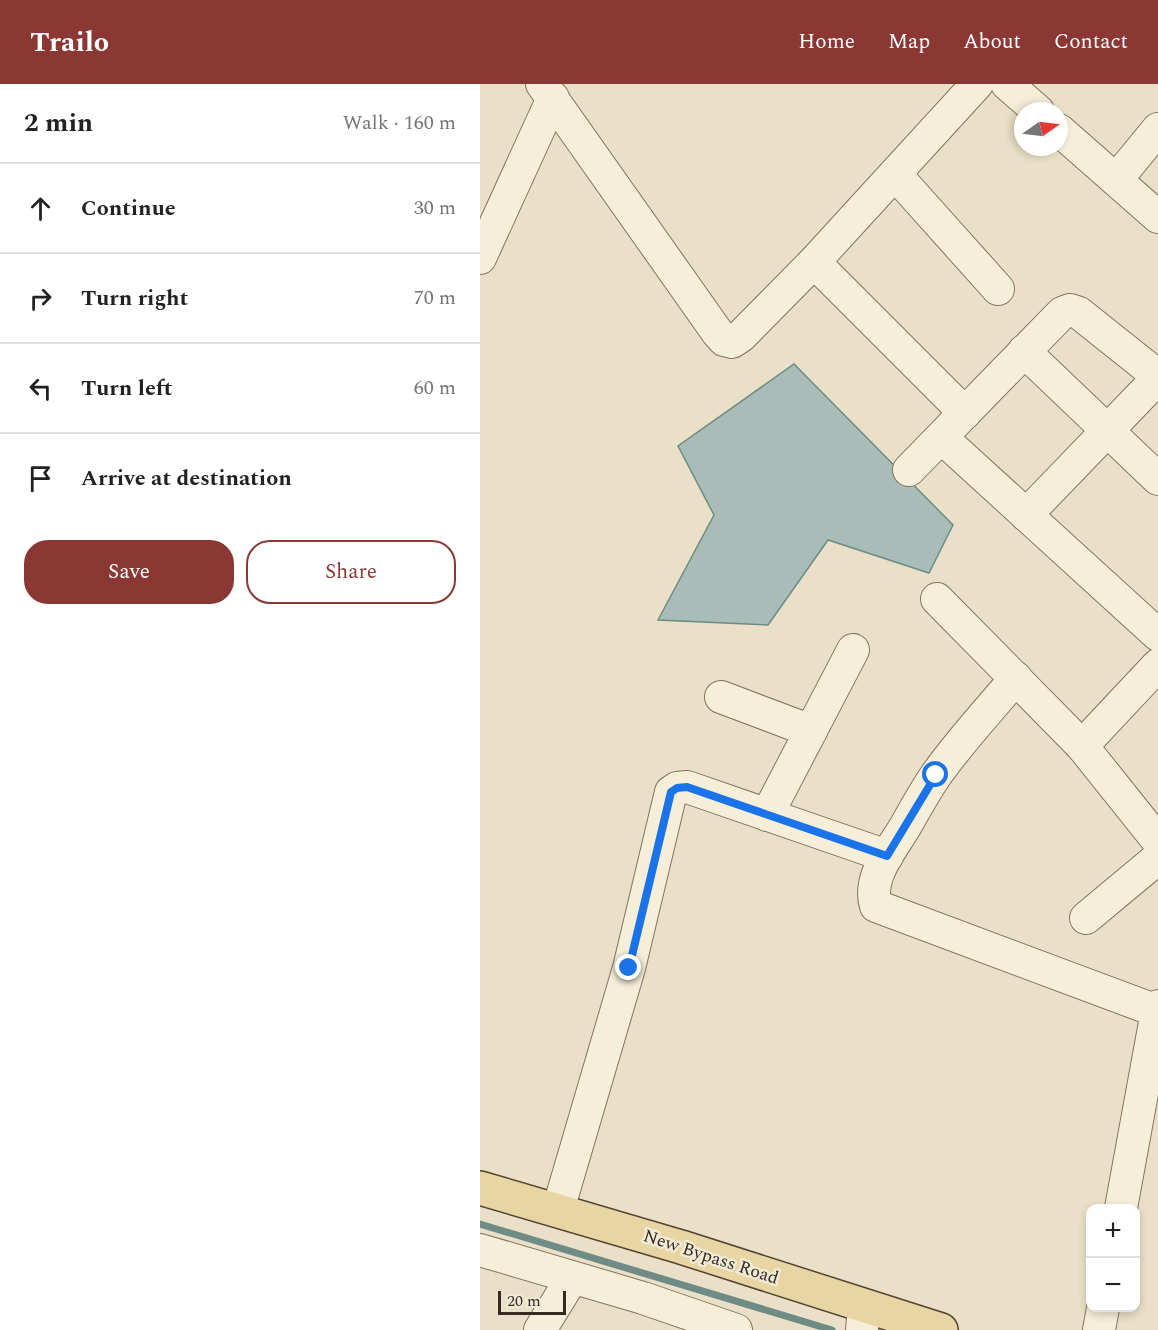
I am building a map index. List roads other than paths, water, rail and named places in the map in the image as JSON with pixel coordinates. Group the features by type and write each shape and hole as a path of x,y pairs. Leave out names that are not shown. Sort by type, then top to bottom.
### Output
{"main road":[{"name":"New Bypass Road","path":"480,1188 681,1246 863,1322 941,1330"}],"street":[{"path":"547,91 724,340 732,342 741,336 814,262 977,84"},
{"path":"1007,84 1028,102"},
{"path":"480,258 547,91"},
{"path":"1116,180 1158,129"},
{"path":"1068,138 1158,217"},
{"path":"895,174 998,289"},
{"path":"814,262 965,413"},
{"path":"909,470 1056,318 1070,310 1079,313 1158,377 1026,514"},
{"path":"1024,351 1158,479"},
{"path":"942,438 1158,635"},
{"path":"937,599 1082,746 1157,840 1086,918"},
{"path":"767,815 853,650"},
{"path":"1082,746 1158,665"},
{"path":"1016,678 936,775 876,877 873,889 876,906 1157,1009 1122,1204"},
{"path":"720,697 811,731"},
{"path":"558,1210 629,968 671,792 677,788 687,787 887,856"},
{"path":"480,1250 644,1298 736,1330"},
{"path":"540,1330 572,1278"},
{"path":"1099,1330 1102,1312"}],"water":[{"path":"794,364 953,525 929,573 828,540 768,625 658,620 714,515 678,446"}],"waterway":[{"path":"480,1224 832,1330"}]}
